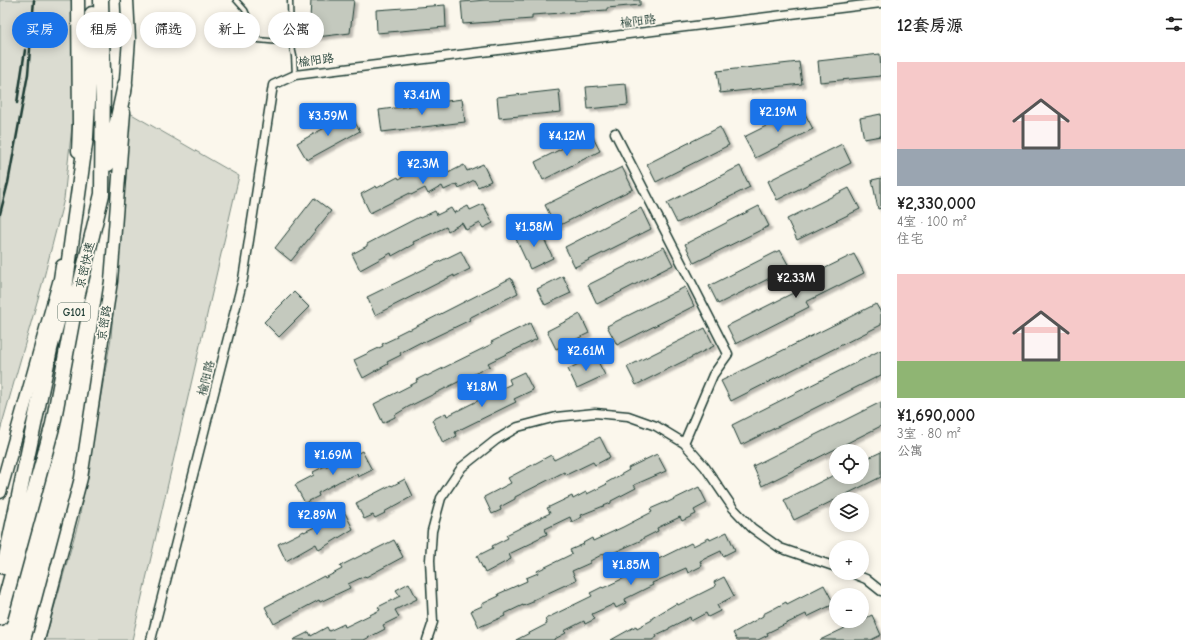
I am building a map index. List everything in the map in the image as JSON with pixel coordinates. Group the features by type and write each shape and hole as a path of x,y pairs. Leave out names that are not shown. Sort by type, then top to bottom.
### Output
{"highway":[{"name":"京密快速","path":"0,588 50,349 64,296 86,137 92,37 91,0"},
{"name":"京密快速","path":"0,618 53,424 75,306 102,194 103,73 101,0"},
{"path":"102,194 125,85"},
{"path":"79,148 82,164"}],"main road":[{"name":"G101","path":"0,492 60,279 79,148 78,0"},
{"name":"京密路","path":"38,640 81,478 111,281 129,39 127,0"}],"street":[{"name":"榆阳路","path":"151,640 243,279 273,85 295,75 881,3"},
{"path":"615,133 728,354 713,375 684,443"},
{"path":"427,640 433,622 430,560 432,531 441,498 462,467 496,440 518,427 556,417 595,413 628,416 656,426 684,443 705,467 733,508 752,528 780,548 829,565"},
{"path":"867,580 881,591"}],"lane":[{"path":"236,0 245,10 258,40 268,41"},
{"path":"290,0 290,12"},
{"path":"292,48 294,56 295,75"}],"shaded area":[{"path":"0,0 79,0 78,12 76,12 77,48 73,117 64,199 43,281 0,431"},
{"path":"128,112 239,176 132,640 45,640 79,520 111,338"}],"building":[{"path":"311,0 354,0 350,33 324,36 324,12 310,12"},
{"path":"486,0 640,0 640,5 607,8 607,10 532,15 532,19 463,24 461,2"},
{"path":"445,5 446,27 377,33 376,10"},
{"path":"880,54 881,76 820,82 818,61"},
{"path":"799,62 802,84 720,93 717,71"},
{"path":"626,84 628,105 588,109 586,87"},
{"path":"559,90 561,112 499,118 497,97"},
{"path":"462,99 465,122 382,132 379,110"},
{"path":"802,108 813,129 755,158 744,137"},
{"path":"350,114 360,131 307,160 297,143"},
{"path":"881,114 881,136 864,139 860,118"},
{"path":"720,127 729,145 656,182 647,164"},
{"path":"591,134 600,151 543,180 535,162"},
{"path":"842,144 851,163 777,200 768,181"},
{"path":"483,164 491,181 478,187 474,180 459,188 457,184 444,190 442,186 428,194 425,188 411,195 410,193 370,213 361,194 376,186 377,188 398,177 399,179 413,172 415,176 430,169 433,175 446,169 448,173 464,165 467,171"},
{"path":"740,166 750,187 677,223 667,203"},
{"path":"622,167 633,189 556,227 545,205"},
{"path":"881,178 881,208 878,209 872,180"},
{"path":"849,188 860,209 797,240 787,219"},
{"path":"314,198 331,211 291,261 275,248"},
{"path":"483,204 493,223 483,228 480,223 466,230 462,223 448,231 446,227 413,242 414,244 392,256 391,253 360,270 352,254 367,246 367,244 419,217 420,218 435,211 437,215 451,208 454,213 468,206 470,210"},
{"path":"759,206 769,226 694,263 685,244"},
{"path":"641,208 651,229 575,267 565,247"},
{"path":"539,228 553,258 530,269 516,239"},
{"path":"664,247 673,265 597,304 588,285"},
{"path":"780,250 790,268 718,304 709,286"},
{"path":"461,251 470,269 454,277 454,275 375,315 367,297"},
{"path":"854,254 864,273 806,302 809,307 736,344 727,326 809,285 805,278"},
{"path":"563,276 571,293 545,305 537,289"},
{"path":"511,278 518,293 469,318 470,320 400,353 401,355 387,362 388,364 363,378 354,360 383,346 382,344 397,337 396,335 408,329 409,330"},
{"path":"685,287 694,306 617,345 607,326"},
{"path":"294,292 309,307 279,337 264,322"},
{"path":"876,304 881,313 881,325 731,401 721,381"},
{"path":"580,314 589,333 556,349 547,331"},
{"path":"530,323 537,339 488,363 490,366 408,407 395,415 395,417 383,423 374,404 417,382 416,380 492,344 491,342"},
{"path":"705,328 714,346 636,385 627,367"},
{"path":"881,350 881,375 741,445 732,425"},
{"path":"595,356 605,375 577,388 568,369"},
{"path":"524,372 533,390 514,399 516,402 455,432 457,436 443,443 432,420 446,413 447,416 511,384 509,379"},
{"path":"881,402 881,426 845,444 829,444 829,452 762,486 753,466"},
{"path":"600,437 610,457 595,465 593,462 566,475 564,472 515,497 515,499 500,507 501,510 492,514 484,497 511,483 508,478 551,455 554,460"},
{"path":"362,451 372,470 358,477 357,474 340,481 318,493 319,496 305,503 295,485 314,475 313,472"},
{"path":"881,452 881,477 869,483 869,458"},
{"path":"657,454 666,471 634,485 636,488 611,501 611,503 581,515 582,517 572,522 570,517 545,529 547,534 509,554 511,559 485,573 477,556 508,538 506,535 550,513 547,508 572,496 573,499 586,492 587,494 607,484 606,483 629,470 628,468"},
{"path":"829,478 829,484 867,484 851,492 829,492 829,503 794,520 784,500"},
{"path":"405,479 413,496 375,518 373,515 364,519 356,503"},
{"path":"699,487 707,503 694,510 696,514 682,521 680,517 657,528 658,531 642,540 606,556 605,553 590,561 590,563 572,571 576,580 533,600 533,602 504,614 505,616 479,627 471,611 482,606 482,604 499,596 498,594 527,581 526,578 538,573 537,571 572,554 570,550 584,544 583,543 592,538 593,541 623,527 652,512 650,509"},
{"path":"344,511 353,529 319,550 316,544 286,561 278,544 319,525"},
{"path":"727,532 735,550 723,556 721,551 700,561 702,566 688,573 686,568 652,583 653,585 625,599 626,603 616,608 614,604 592,614 595,619 585,624 584,621 564,631 566,633 553,640 516,640 547,624 545,619 592,596 590,593 633,574 632,572 691,543 693,546 709,538 710,540"},
{"path":"394,540 403,557 366,577 365,576 348,584 350,588 320,602 319,600 274,624 265,607 324,576 325,578 342,569 340,566"},
{"path":"724,577 734,596 717,605 720,611 708,617 706,613 691,621 690,617 656,635 657,637 652,640 611,640 636,626 637,628 652,620 652,618 677,603 678,605 716,586 714,582"},
{"path":"409,583 417,599 395,610 399,617 383,625 385,629 364,640 293,640 309,632 311,636 327,627 329,631 344,624 345,627 380,610 378,607 400,596 396,590"},
{"path":"824,585 829,594 829,606 807,617 806,614 767,633 768,635 758,640 737,640 733,633 763,616 763,614 786,602 787,604"},
{"path":"872,615 881,635 871,640 820,640 845,628 869,628 869,616"}],"railway":[{"path":"0,214 8,183 28,74 34,0"},
{"path":"17,103 25,50"}]}
